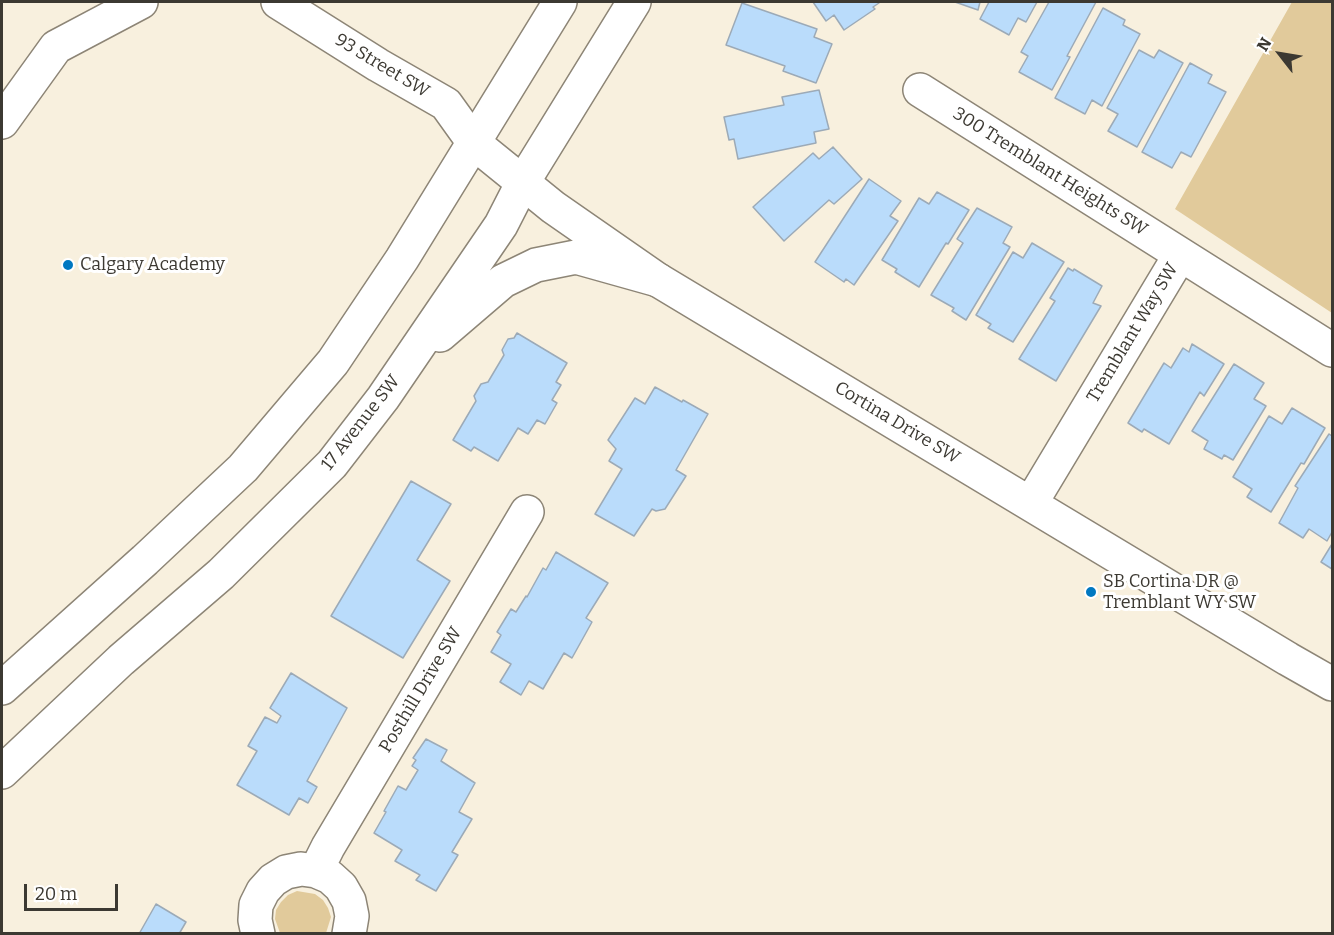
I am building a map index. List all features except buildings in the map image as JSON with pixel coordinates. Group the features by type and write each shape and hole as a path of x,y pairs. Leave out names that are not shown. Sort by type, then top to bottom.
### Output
{"street":[{"path":"2,122 56,47 141,2"},
{"name":"93 Street SW","path":"278,2 378,65 446,104 474,143"},
{"path":"2,688 145,560 243,468 333,362 402,260 560,2"},
{"name":"17 Avenue SW","path":"2,772 121,660 221,574 332,464 383,398 501,225 523,182 634,2"},
{"name":"300 Tremblant Heights SW","path":"920,90 1180,255"},
{"name":"Cortina Drive SW","path":"474,143 553,207 658,280 1332,684"},
{"name":"Tremblant Way SW","path":"1030,503 1180,255 1332,350"},
{"path":"383,398 444,331 503,281 531,267 576,257 658,280"},
{"name":"Posthill Drive SW","path":"316,871 333,837 528,512"},
{"path":"258,933 255,920 256,905 263,891 273,880 286,872 301,869 316,871 330,877 341,887 349,901 352,916 349,933"}],"shaded area":[{"path":"1292,2 1332,2 1332,313 1175,209"},
{"path":"297,891 315,894 323,900 331,917 326,933 280,933 275,919 276,910 288,895"}],"place":[{"name":"Calgary Academy","path":"68,265"},
{"name":"SB Cortina DR @ Tremblant WY SW","path":"1091,592"}]}
